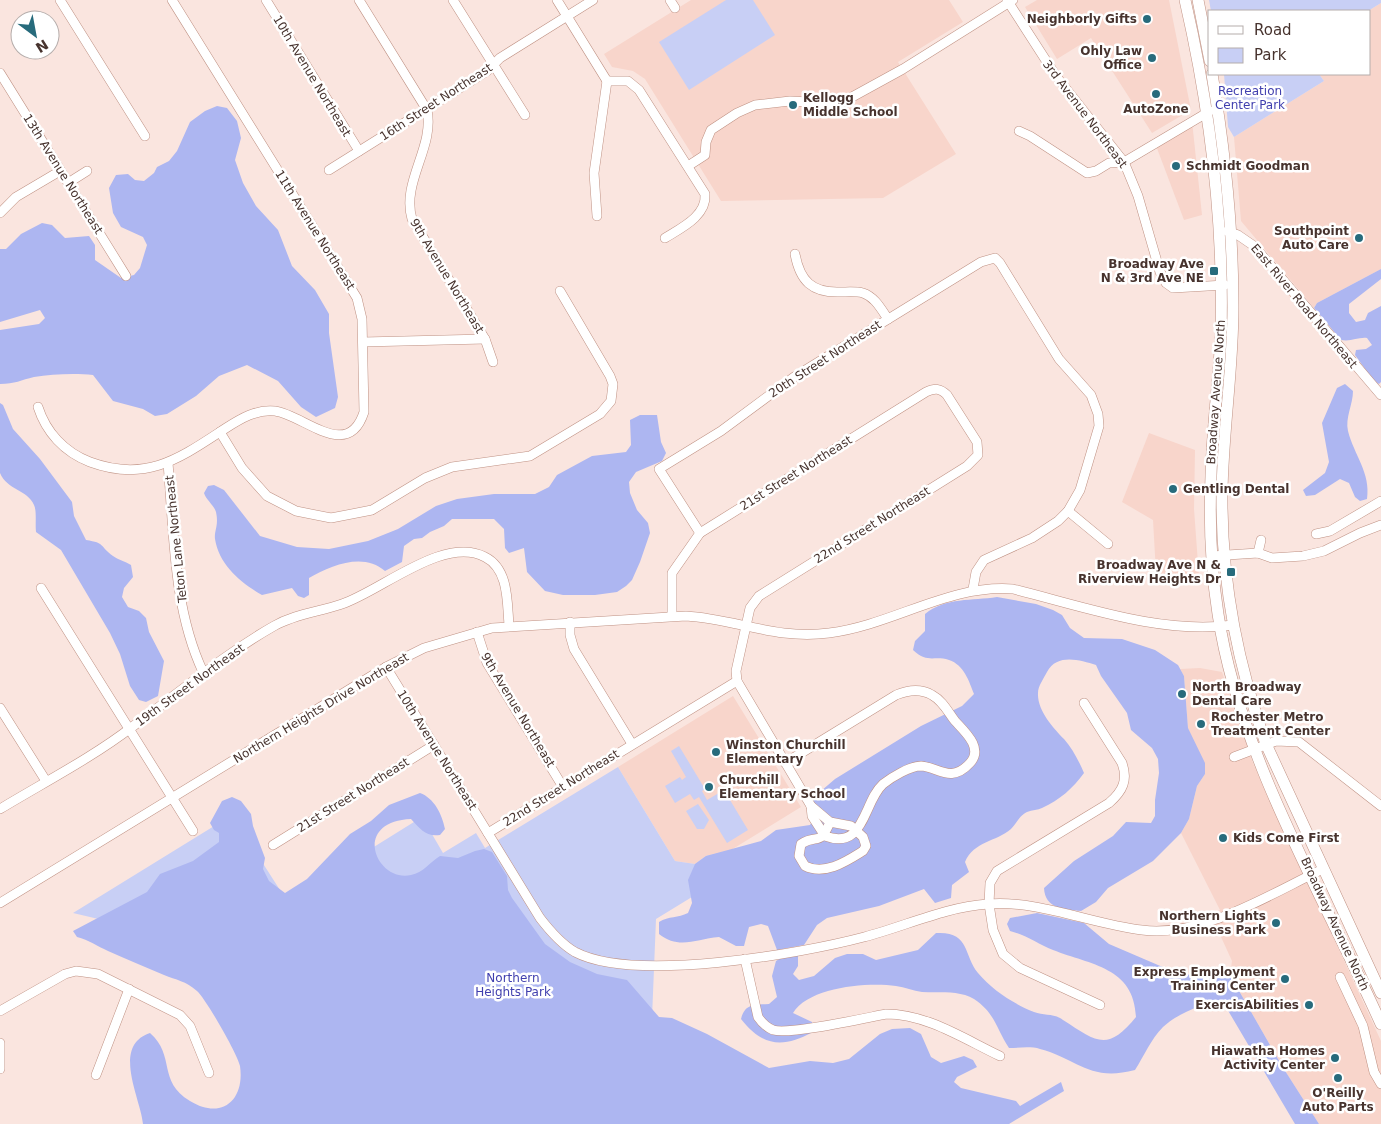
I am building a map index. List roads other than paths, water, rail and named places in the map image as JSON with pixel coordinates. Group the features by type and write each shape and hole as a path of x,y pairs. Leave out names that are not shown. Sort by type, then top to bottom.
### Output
{"main road":[{"name":"Broadway Avenue North","path":"1185,0 1206,112 1218,230 1227,285 1231,365 1222,481 1224,556 1233,625 1244,674 1266,744 1381,992"},
{"path":"1198,0 1208,51"},
{"name":"Broadway Avenue North","path":"1212,75 1231,232 1220,342 1211,474 1212,556 1220,626 1238,700 1254,748 1381,1024"}],"street":[{"path":"60,0 145,136"},
{"name":"11th Avenue Northeast","path":"172,0 351,287 360,308 363,342 364,412 359,424 346,434 331,436 296,418 273,411 252,414 220,432"},
{"name":"10th Avenue Northeast","path":"266,0 358,152"},
{"path":"360,0 426,110"},
{"path":"454,0 525,115"},
{"path":"557,0 607,80 594,173 597,216"},
{"name":"16th Street Northeast","path":"329,170 426,110 494,65 500,58 593,0"},
{"path":"688,166 705,155 706,142 711,130 736,113 762,104 790,101 829,103 852,97 903,70 1010,1"},
{"name":"3rd Avenue Northeast","path":"1010,1 1056,76 1124,162 1138,196 1160,272 1166,283 1177,288 1227,285"},
{"name":"13th Avenue Northeast","path":"0,73 126,276"},
{"path":"607,80 622,80 636,86 705,194 704,205 691,221 665,238"},
{"path":"1019,131 1037,140 1083,172 1090,173 1109,163 1124,162 1217,106"},
{"name":"9th Avenue Northeast","path":"426,110 428,126 409,198 410,210 418,228 485,339 492,362"},
{"path":"68,182 88,170"},
{"path":"0,213 16,197 60,171"},
{"name":"East River Road Northeast","path":"1218,230 1231,232 1254,246 1381,395"},
{"path":"795,254 798,267 812,287 825,293 863,293 879,305 888,319"},
{"name":"20th Street Northeast","path":"700,533 659,469 721,430 794,377 981,262 995,258 1000,263 1059,359 1091,395 1098,414 1099,426 1094,446 1080,490 1068,511"},
{"path":"220,432 242,468 267,496 296,511 331,518 372,510 426,478 452,467 530,456 600,414 607,407 612,393 610,376 560,291"},
{"path":"363,342 485,339"},
{"name":"21st Street Northeast","path":"672,616 672,573 700,533 931,389 942,390 962,418"},
{"path":"38,406 49,432 61,444 82,459 104,467 140,471 168,463"},
{"name":"22nd Street Northeast","path":"745,627 754,601 768,589 974,460 980,448 962,418"},
{"name":"Teton Lane Northeast","path":"204,672 189,638 180,591 168,463 183,457 220,432"},
{"path":"1316,534 1330,531 1381,501"},
{"path":"973,589 976,572 984,560 1032,538 1058,521 1068,511 1108,544"},
{"path":"1212,556 1258,552 1272,558 1303,556 1324,550 1381,525"},
{"path":"1258,552 1260,540"},
{"name":"19th Street Northeast","path":"0,809 131,729 204,672 276,625 292,618 343,604 437,558 463,551 485,556 500,571 506,593 509,625"},
{"name":"Northern Heights Drive Northeast","path":"0,903 386,667 424,648 477,632 509,625 672,616 701,617 790,635 847,631 886,620 973,589 993,587 1013,589 1158,622 1185,626 1233,625"},
{"path":"41,588 131,729 193,831"},
{"path":"570,622 570,635 574,649 632,744"},
{"path":"745,627 736,671 737,681 811,806 830,822 848,824 866,842 863,850 847,861 824,869 815,870 805,866 799,856 801,844 820,840 825,836 830,822"},
{"name":"9th Avenue Northeast","path":"477,632 487,663 563,787"},
{"name":"10th Avenue Northeast","path":"386,667 540,918 557,938 575,952 609,962 650,965 706,963 745,959 859,938 944,912 989,904 1026,906 1144,931 1179,929 1217,919 1323,869"},
{"name":"22nd Street Northeast","path":"488,833 737,681"},
{"path":"785,763 904,691 914,690 932,695 973,744 974,751 970,763 948,774 940,773 928,767 916,766 884,784 875,795 861,826 840,838 825,836 812,816 811,806"},
{"path":"1084,702 1122,763 1125,781 1121,789 1109,802 997,871 990,883 989,904 998,945 1010,961 1100,1005"},
{"path":"0,708 46,781"},
{"path":"1234,757 1266,744 1285,740 1299,742 1381,806"},
{"name":"21st Street Northeast","path":"273,845 434,745"},
{"path":"745,959 758,1017 764,1025 772,1029 790,1030 886,1014 901,1014 925,1020 1000,1056"},
{"path":"0,1011 52,980 76,971 98,974 172,1010 186,1021 210,1073"},
{"path":"1340,977 1364,1026 1381,1084"},
{"path":"96,1075 129,989"},
{"path":"0,1042 0,1069"}],"place":[{"name":"Neighborly Gifts","path":"1147,19"},
{"name":"Ohly Law Office","path":"1152,58"},
{"name":"AutoZone","path":"1156,94"},
{"name":"Kellogg Middle School","path":"793,105"},
{"name":"Schmidt Goodman","path":"1176,166"},
{"name":"Southpoint Auto Care","path":"1359,238"},
{"name":"Broadway Ave N & 3rd Ave NE","path":"1214,271"},
{"name":"Gentling Dental","path":"1173,489"},
{"name":"Broadway Ave N & Riverview Heights Dr","path":"1231,572"},
{"name":"North Broadway Dental Care","path":"1182,694"},
{"name":"Rochester Metro Treatment Center","path":"1201,724"},
{"name":"Winston Churchill Elementary","path":"716,752"},
{"name":"Churchill Elementary School","path":"709,787"},
{"name":"Kids Come First","path":"1223,838"},
{"name":"Northern Lights Business Park","path":"1276,923"},
{"name":"Express Employment Training Center","path":"1285,979"},
{"name":"ExercisAbilities","path":"1309,1005"},
{"name":"Hiawatha Homes Activity Center","path":"1335,1058"},
{"name":"O'Reilly Auto Parts","path":"1338,1078"}],"park label":[{"name":"Recreation Center Park","path":"1250,98"},
{"name":"Northern Heights Park","path":"513,985"}]}
